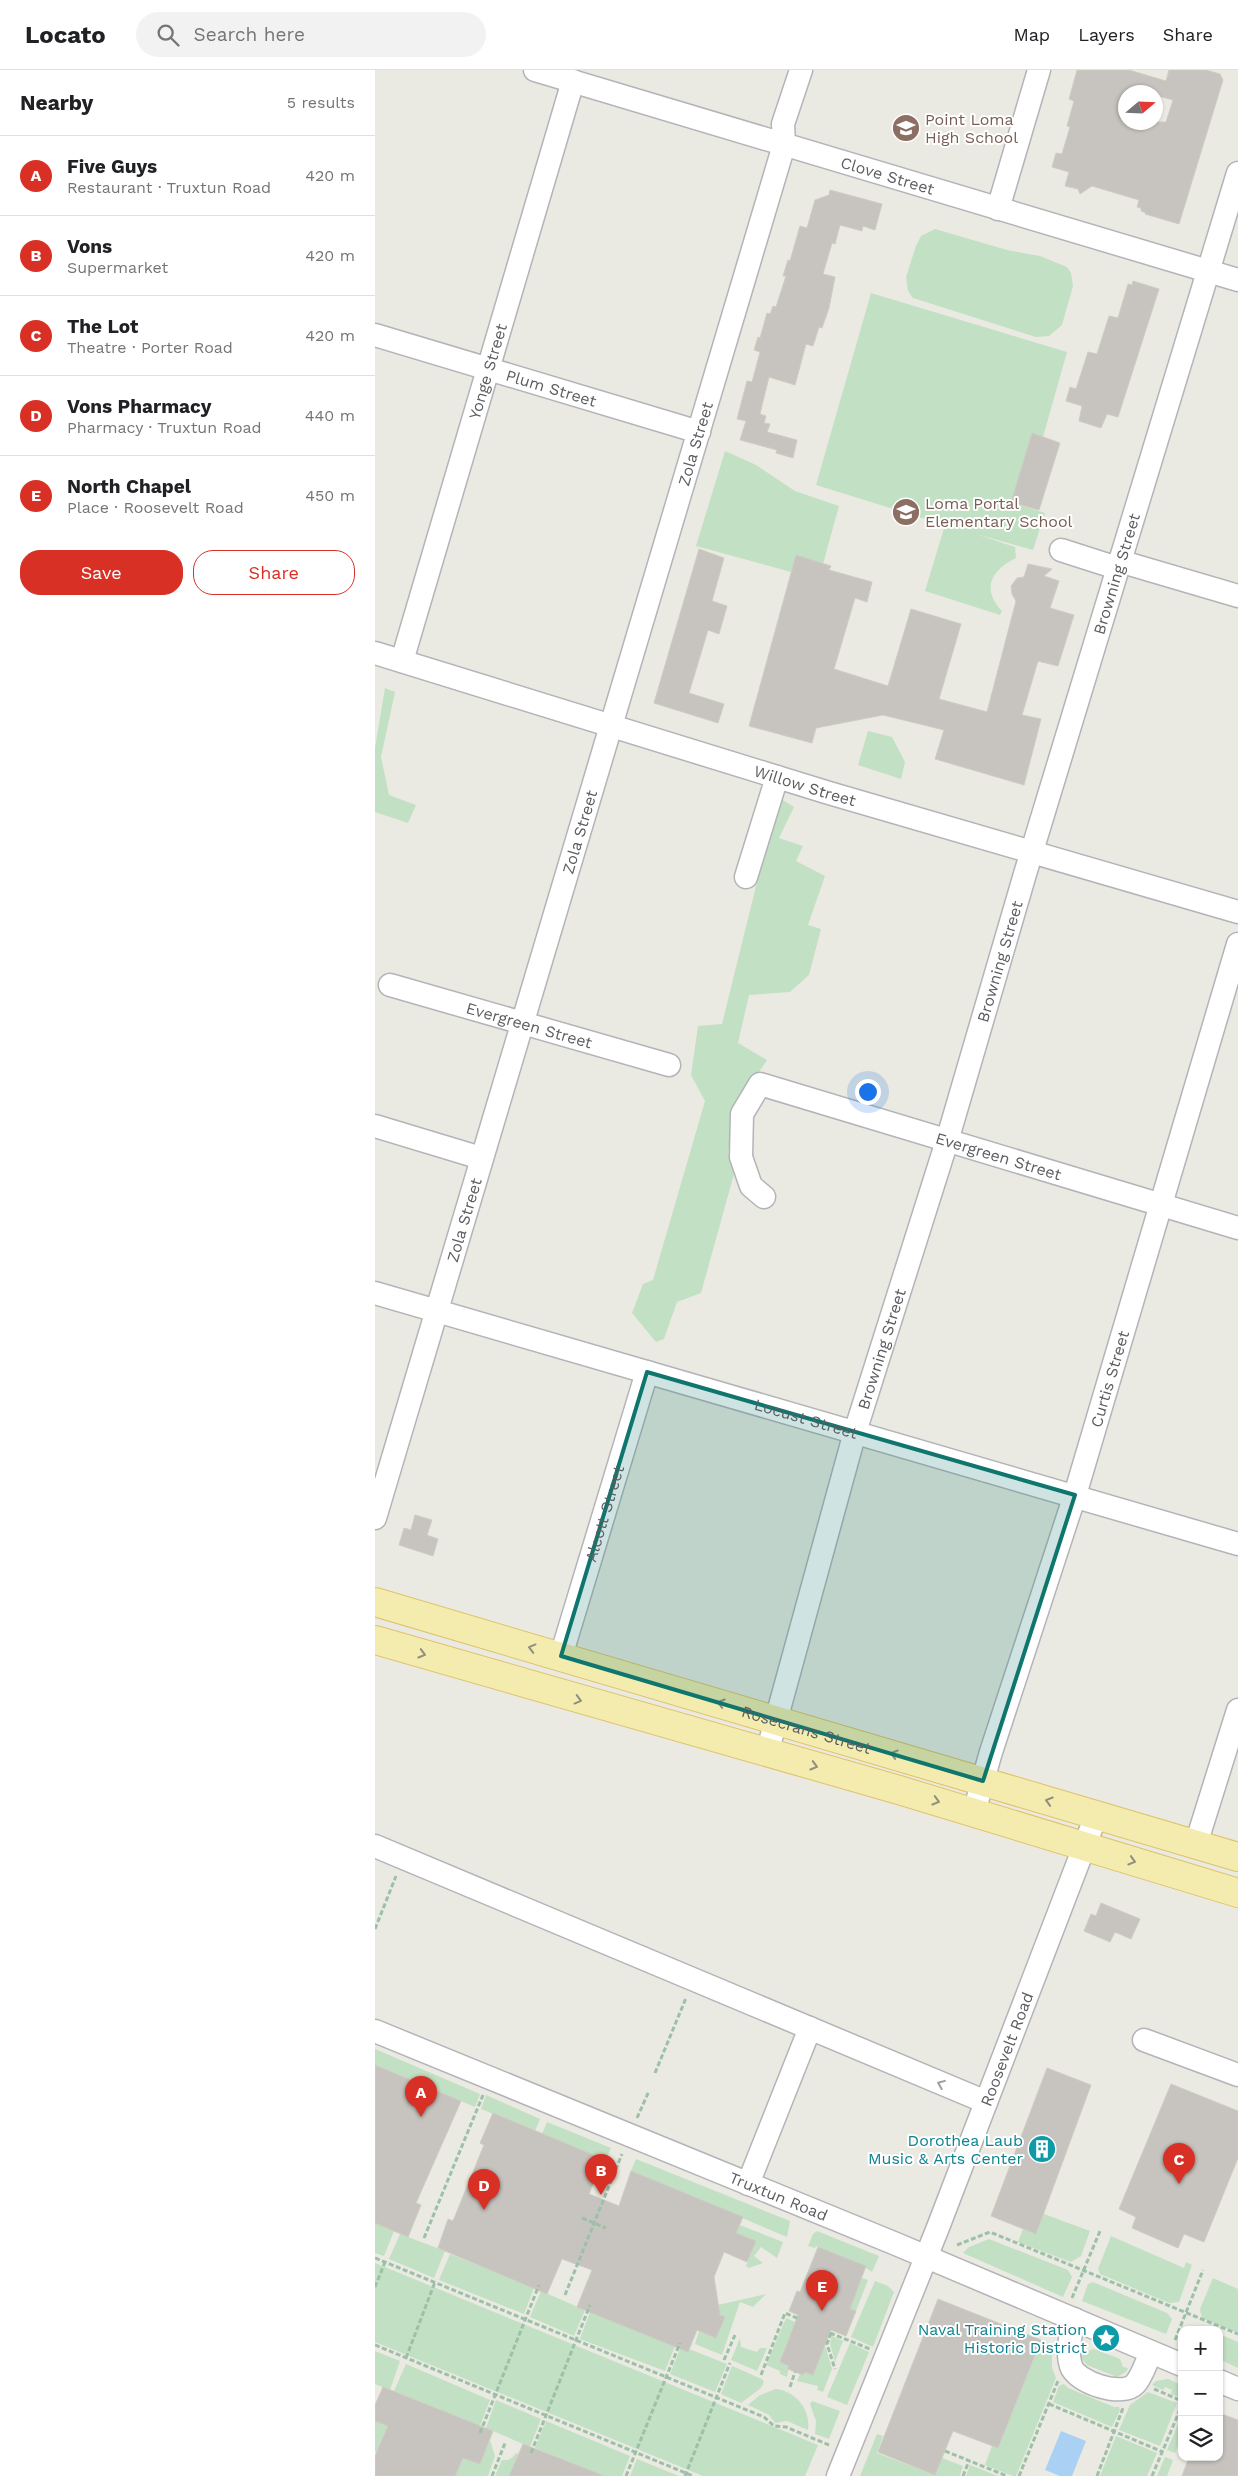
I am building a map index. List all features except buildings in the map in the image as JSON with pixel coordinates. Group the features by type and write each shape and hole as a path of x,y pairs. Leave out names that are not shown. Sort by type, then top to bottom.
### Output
{"main road":[{"name":"Rosecrans Street","path":"375,1602 777,1719 1238,1857"},
{"name":"Rosecrans Street","path":"375,1640 974,1812 1238,1892"}],"street":[{"name":"Clove Street","path":"535,70 1238,280"},
{"name":"Zola Street","path":"375,1518 435,1310 699,432 783,145 783,124 801,70"},
{"path":"998,209 1039,70"},
{"name":"Yonge Street","path":"401,661 573,81"},
{"name":"Browning Street","path":"767,1753 855,1432 947,1141 1118,565 1238,173"},
{"name":"Plum Street","path":"375,336 699,432"},
{"path":"1061,550 1238,596"},
{"name":"Willow Street","path":"375,653 612,724 777,777 1238,912"},
{"path":"746,877 777,777"},
{"name":"Curtis Street","path":"974,1812 1075,1495 1238,944"},
{"name":"Evergreen Street","path":"391,985 669,1065"},
{"name":"Evergreen Street","path":"764,1197 751,1186 741,1157 742,1114 760,1084 1238,1228"},
{"path":"375,1126 481,1158"},
{"name":"Locust Street","path":"375,1293 1075,1495 1238,1544"},
{"name":"Alcott Street","path":"561,1656 647,1372"},
{"path":"1196,1844 1238,1710"},
{"name":"Roosevelt Road","path":"838,2476 924,2258 937,2230 1086,1847 1096,1816"},
{"path":"375,1846 810,2028 858,2050 986,2102"},
{"path":"748,2184 810,2028"},
{"name":"Truxtun Road","path":"375,2031 924,2258 1073,2310 1151,2352 1178,2363"},
{"path":"1144,2040 1238,2075"},
{"path":"1073,2310 1069,2350 1071,2367 1078,2376 1112,2390 1126,2390 1136,2384 1151,2352"},
{"path":"1223,2383 1238,2389"}],"path":[{"path":"375,1929 397,1876"},
{"path":"655,2073 688,1993"},
{"path":"640,2112 649,2091"},
{"path":"424,2238 483,2095"},
{"path":"565,2295 623,2151"},
{"path":"582,2218 606,2228"},
{"path":"1073,2310 1084,2270 1100,2230"},
{"path":"957,2245 990,2232 1238,2334"},
{"path":"375,2258 765,2417 774,2426 786,2427 829,2445"},
{"path":"375,2287 385,2262"},
{"path":"1175,2340 1203,2270"},
{"path":"406,2358 435,2282"},
{"path":"480,2433 539,2285"},
{"path":"531,2453 590,2306"},
{"path":"761,2375 785,2312 797,2318"},
{"path":"835,2369 827,2344 830,2333 870,2349"},
{"path":"725,2360 735,2335"},
{"path":"626,2476 680,2342"},
{"path":"375,2345 635,2452 686,2475 693,2476"},
{"path":"686,2475 730,2363"},
{"path":"790,2387 795,2372"},
{"path":"1019,2476 1060,2376"},
{"path":"1151,2388 1178,2401"},
{"path":"1097,2476 1125,2402"},
{"path":"1049,2404 1163,2452"},
{"path":"1153,2476 1178,2413"},
{"path":"492,2476 505,2443"},
{"path":"945,2452 1007,2476"},
{"path":"963,2476 969,2461"}],"highlighted area":[{"path":"647,1372 1075,1495 983,1781 561,1656"}],"green space":[{"path":"935,229 1007,250 1040,256 1067,267 1071,273 1073,286 1062,325 1049,336 1036,337 913,298 908,291 906,277 921,236"},
{"path":"871,293 1067,352 1043,437 1032,433 1011,502 1045,513 1033,550 976,534 1015,547 1016,558 1000,568 992,581 992,595 1002,611 1000,615 925,591 945,525 816,485"},
{"path":"725,451 756,465 795,491 839,506 823,564 796,555 791,572 696,546"},
{"path":"385,688 395,692 381,757 389,795 416,805 408,823 375,812 375,748"},
{"path":"868,731 892,737 905,762 901,779 858,765"},
{"path":"778,797 794,807 779,838 803,846 796,861 825,876 808,925 821,929 809,975 790,992 749,995 738,1043 767,1060 738,1104 728,1152 734,1174 701,1293 677,1302 664,1339 656,1342 632,1313 643,1284 653,1280 705,1101 691,1075 698,1026 722,1024"},
{"path":"375,2049 480,2094 475,2107 375,2065"},
{"path":"486,2095 540,2119 535,2131 481,2109"},
{"path":"547,2122 611,2148 606,2160 542,2134"},
{"path":"636,2159 790,2221 787,2237 631,2171"},
{"path":"1044,2214 1090,2231 1081,2256 1071,2262 1018,2242 1023,2229 1036,2234"},
{"path":"375,2223 394,2231 384,2256 375,2253"},
{"path":"740,2225 783,2242 777,2258 761,2247 754,2256 763,2263 749,2268 746,2266 756,2241 736,2233"},
{"path":"817,2231 879,2256 872,2272 866,2266 816,2246 815,2248 808,2246 813,2234"},
{"path":"400,2234 445,2251 434,2278 389,2259"},
{"path":"1111,2236 1184,2268 1186,2262 1192,2265 1179,2302 1169,2303 1100,2274 1098,2269"},
{"path":"989,2239 1068,2270 1072,2277 1063,2297 963,2253 969,2247"},
{"path":"450,2254 534,2288 524,2314 439,2280"},
{"path":"375,2263 818,2445 805,2476 703,2476 375,2342"},
{"path":"862,2278 868,2280 856,2311 850,2309"},
{"path":"1213,2278 1238,2289 1238,2333 1202,2318 1200,2309"},
{"path":"875,2281 888,2286 894,2292 873,2347 851,2337"},
{"path":"1093,2282 1167,2313 1172,2319 1166,2334 1082,2301 1088,2284"},
{"path":"541,2291 585,2310 574,2336 530,2317"},
{"path":"766,2294 753,2307 740,2302 722,2355 695,2344 699,2331 724,2317 716,2313 718,2305"},
{"path":"590,2312 675,2346 665,2371 580,2339"},
{"path":"786,2318 795,2322 780,2362 789,2366 787,2377 780,2374 780,2371 766,2365"},
{"path":"832,2336 843,2341 835,2362 830,2343"},
{"path":"1223,2336 1238,2342 1238,2368 1223,2361"},
{"path":"740,2338 741,2347 757,2352 760,2348 767,2348 757,2371 731,2360"},
{"path":"1041,2340 1052,2345 1052,2368 1056,2378 1016,2476 1013,2476 985,2465 992,2446 998,2448"},
{"path":"850,2343 869,2352 847,2405 827,2397"},
{"path":"824,2347 826,2348 832,2369 823,2392 817,2390 818,2386 797,2381 800,2374 803,2375 805,2372 813,2375"},
{"path":"680,2349 689,2349 727,2364 715,2392 670,2374"},
{"path":"1094,2349 1120,2359 1123,2367 1128,2368 1126,2372 1117,2377 1087,2365 1080,2357 1082,2350 1085,2352"},
{"path":"375,2351 400,2361 390,2390 375,2384"},
{"path":"406,2364 490,2400 480,2426 394,2391"},
{"path":"732,2366 762,2379 764,2382 761,2388 741,2403 721,2394"},
{"path":"1168,2379 1178,2383 1178,2396 1171,2394 1172,2390 1165,2387 1163,2390 1152,2385 1156,2381"},
{"path":"1064,2384 1068,2388 1114,2407 1119,2407 1120,2410 1112,2427 1053,2402 1059,2386"},
{"path":"776,2389 789,2393 800,2402 807,2415 808,2430 787,2421 775,2423 769,2415 748,2405 760,2395"},
{"path":"1148,2392 1177,2403 1160,2446 1119,2430 1130,2405"},
{"path":"496,2400 541,2419 530,2447 486,2428"},
{"path":"812,2401 840,2411 829,2439 815,2434 816,2421 810,2404"},
{"path":"375,2421 388,2426 377,2452 375,2451"},
{"path":"546,2421 630,2456 622,2476 603,2476 535,2448"},
{"path":"1178,2424 1178,2446 1175,2453 1167,2450"},
{"path":"877,2434 883,2436 877,2453 935,2475 942,2458 963,2466 960,2476 860,2476"},
{"path":"1116,2436 1157,2453 1147,2476 1100,2476"},
{"path":"490,2440 495,2456 488,2476 455,2476 463,2458 480,2464"},
{"path":"516,2453 518,2454 510,2474 514,2476 495,2476 502,2460 511,2459"},
{"path":"1165,2457 1173,2460 1167,2476 1157,2476"},
{"path":"637,2459 679,2476 630,2476"},
{"path":"970,2465 998,2476 966,2476"}],"water":[{"path":"1061,2431 1086,2441 1072,2476 1060,2476 1045,2470"}],"place":[{"name":"Point Loma High School","path":"906,128"},
{"name":"Loma Portal Elementary School","path":"906,512"},
{"name":"Five Guys","path":"421,2117"},
{"name":"Dorothea Laub Music & Arts Center","path":"1042,2149"},
{"name":"The Lot","path":"1179,2184"},
{"name":"Vons","path":"601,2195"},
{"name":"Vons Pharmacy","path":"484,2210"},
{"name":"North Chapel","path":"822,2311"},
{"name":"Naval Training Station Historic District","path":"1106,2338"}]}
